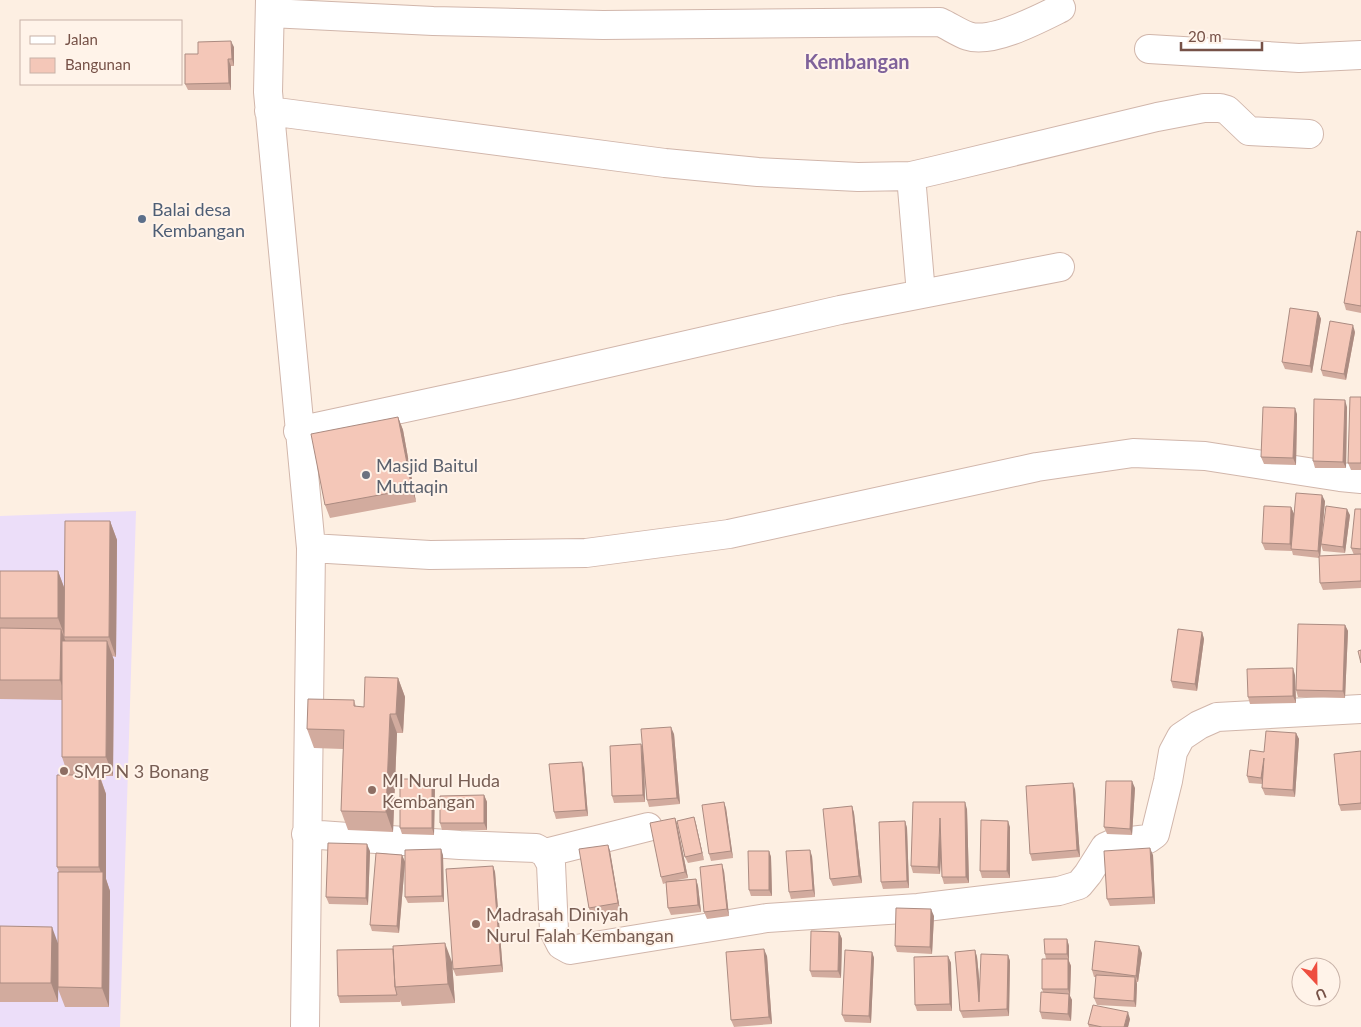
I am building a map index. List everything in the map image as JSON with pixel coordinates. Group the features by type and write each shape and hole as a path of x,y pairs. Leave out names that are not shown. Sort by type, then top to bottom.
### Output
{"street":[{"path":"304,1027 311,548 298,431 269,110 270,7 433,21 613,25 940,22 969,37 987,37 1012,30 1061,8"},
{"path":"1149,49 1299,58 1361,55"},
{"path":"269,110 665,163 758,172 848,176 910,176 1157,117 1204,108 1227,110 1249,132 1309,134"},
{"path":"910,176 921,294"},
{"path":"298,431 512,386 840,310 1060,267"},
{"path":"311,548 430,555 586,553 728,534 1037,467 1132,453 1206,456 1361,479"},
{"path":"306,834 460,845 536,848 545,853 551,864 554,931 561,945 570,950 767,918 918,908 1059,891 1079,885 1105,847 1114,843 1148,839 1156,834 1173,752 1181,737 1199,725 1217,717 1361,709"},
{"path":"545,853 648,827"}],"shaded area":[{"name":"SMP N 3 Bonang","path":"136,511 120,1027 0,1027 0,516"}],"building":[{"path":"231,41 232,59 228,59 229,83 185,84 185,54 198,54 198,42"},
{"path":"1357,231 1361,232 1361,306 1344,303"},
{"path":"1290,308 1318,312 1310,366 1282,362"},
{"path":"1330,321 1353,325 1344,374 1321,370"},
{"path":"1350,397 1361,397 1361,463 1348,463"},
{"path":"1314,399 1345,400 1343,462 1313,461"},
{"path":"1263,407 1295,408 1293,458 1261,457"},
{"name":"Masjid Baitul Muttaqin","path":"398,417 412,489 325,505 311,434"},
{"path":"1296,493 1322,495 1318,551 1291,549"},
{"path":"1264,506 1291,507 1290,544 1262,543"},
{"path":"1326,506 1347,509 1343,547 1321,544"},
{"path":"1355,509 1361,509 1361,549 1351,548"},
{"path":"65,521 110,521 109,637 64,637"},
{"path":"1361,554 1361,581 1320,583 1319,556"},
{"path":"0,571 58,571 58,618 0,618"},
{"path":"1298,624 1345,625 1343,691 1296,690"},
{"path":"0,628 61,629 60,680 0,680"},
{"path":"1178,629 1202,632 1195,684 1171,681"},
{"path":"62,641 107,641 106,757 62,757"},
{"path":"1361,650 1361,663 1358,651"},
{"path":"1293,668 1293,696 1248,697 1247,669"},
{"name":"MI Nurul Huda Kembangan","path":"365,677 398,678 396,714 390,714 386,812 341,811 344,730 307,729 308,699 354,700 354,706 364,707"},
{"path":"671,727 677,798 647,800 641,729"},
{"path":"1266,731 1296,733 1293,790 1262,788 1264,758 1261,778 1247,776 1250,750 1264,752"},
{"path":"641,744 643,795 612,796 610,746"},
{"path":"1361,751 1361,803 1339,805 1334,754"},
{"path":"582,762 586,810 554,812 549,764"},
{"path":"57,775 99,775 99,867 57,867"},
{"path":"400,779 432,779 432,828 400,828"},
{"path":"1106,781 1132,781 1130,829 1104,827"},
{"path":"1073,783 1077,850 1030,854 1026,786"},
{"path":"484,795 484,823 440,823 440,796"},
{"path":"724,802 731,851 709,854 702,805"},
{"path":"913,802 965,802 966,877 942,877 940,818 938,867 911,866"},
{"path":"852,806 859,876 830,879 823,809"},
{"path":"694,817 702,853 685,857 677,821"},
{"path":"675,818 685,872 661,877 650,823"},
{"path":"981,820 1008,821 1007,871 980,871"},
{"path":"905,821 907,881 881,882 879,822"},
{"path":"328,843 367,844 366,898 326,897"},
{"path":"608,845 618,903 589,908 579,849"},
{"path":"1150,848 1153,897 1107,899 1104,851"},
{"name":"Madrasah Diniyah Nurul Falah Kembangan","path":"441,849 442,896 405,897 405,850"},
{"path":"810,850 813,890 789,892 786,851"},
{"path":"748,851 769,851 769,890 749,890"},
{"path":"376,853 402,855 397,926 370,925"},
{"path":"722,864 727,909 704,912 700,867"},
{"name":"Madrasah Diniyah Nurul Falah Kembangan","path":"493,866 501,965 453,969 446,869"},
{"path":"58,872 103,872 102,988 58,987"},
{"path":"696,879 698,905 668,908 666,882"},
{"path":"896,908 931,909 930,947 895,946"},
{"path":"0,926 52,927 51,983 0,983"},
{"path":"811,931 839,932 838,971 810,971"},
{"path":"1044,939 1067,939 1067,954 1045,954"},
{"path":"1095,941 1139,946 1136,976 1092,970"},
{"path":"445,943 448,984 395,987 393,946"},
{"path":"393,949 397,995 338,996 337,950"},
{"path":"764,949 769,1017 731,1020 726,952"},
{"path":"845,950 872,952 869,1016 842,1015"},
{"path":"975,950 979,1002 981,954 1008,955 1007,1009 960,1011 955,952"},
{"path":"948,956 950,1004 915,1005 914,957"},
{"path":"1042,959 1068,959 1068,989 1042,989"},
{"path":"1096,975 1135,977 1134,1001 1094,998"},
{"path":"1041,992 1069,994 1068,1014 1040,1012"},
{"path":"1093,1005 1128,1012 1124,1027 1102,1027 1088,1024"}],"place":[{"name":"Balai desa Kembangan","path":"142,219"},
{"name":"Masjid Baitul Muttaqin","path":"366,475"},
{"name":"SMP N 3 Bonang","path":"64,771"},
{"name":"MI Nurul Huda Kembangan","path":"372,790"},
{"name":"Madrasah Diniyah Nurul Falah Kembangan","path":"476,924"}],"district":[{"name":"Kembangan","path":"857,61"}]}
